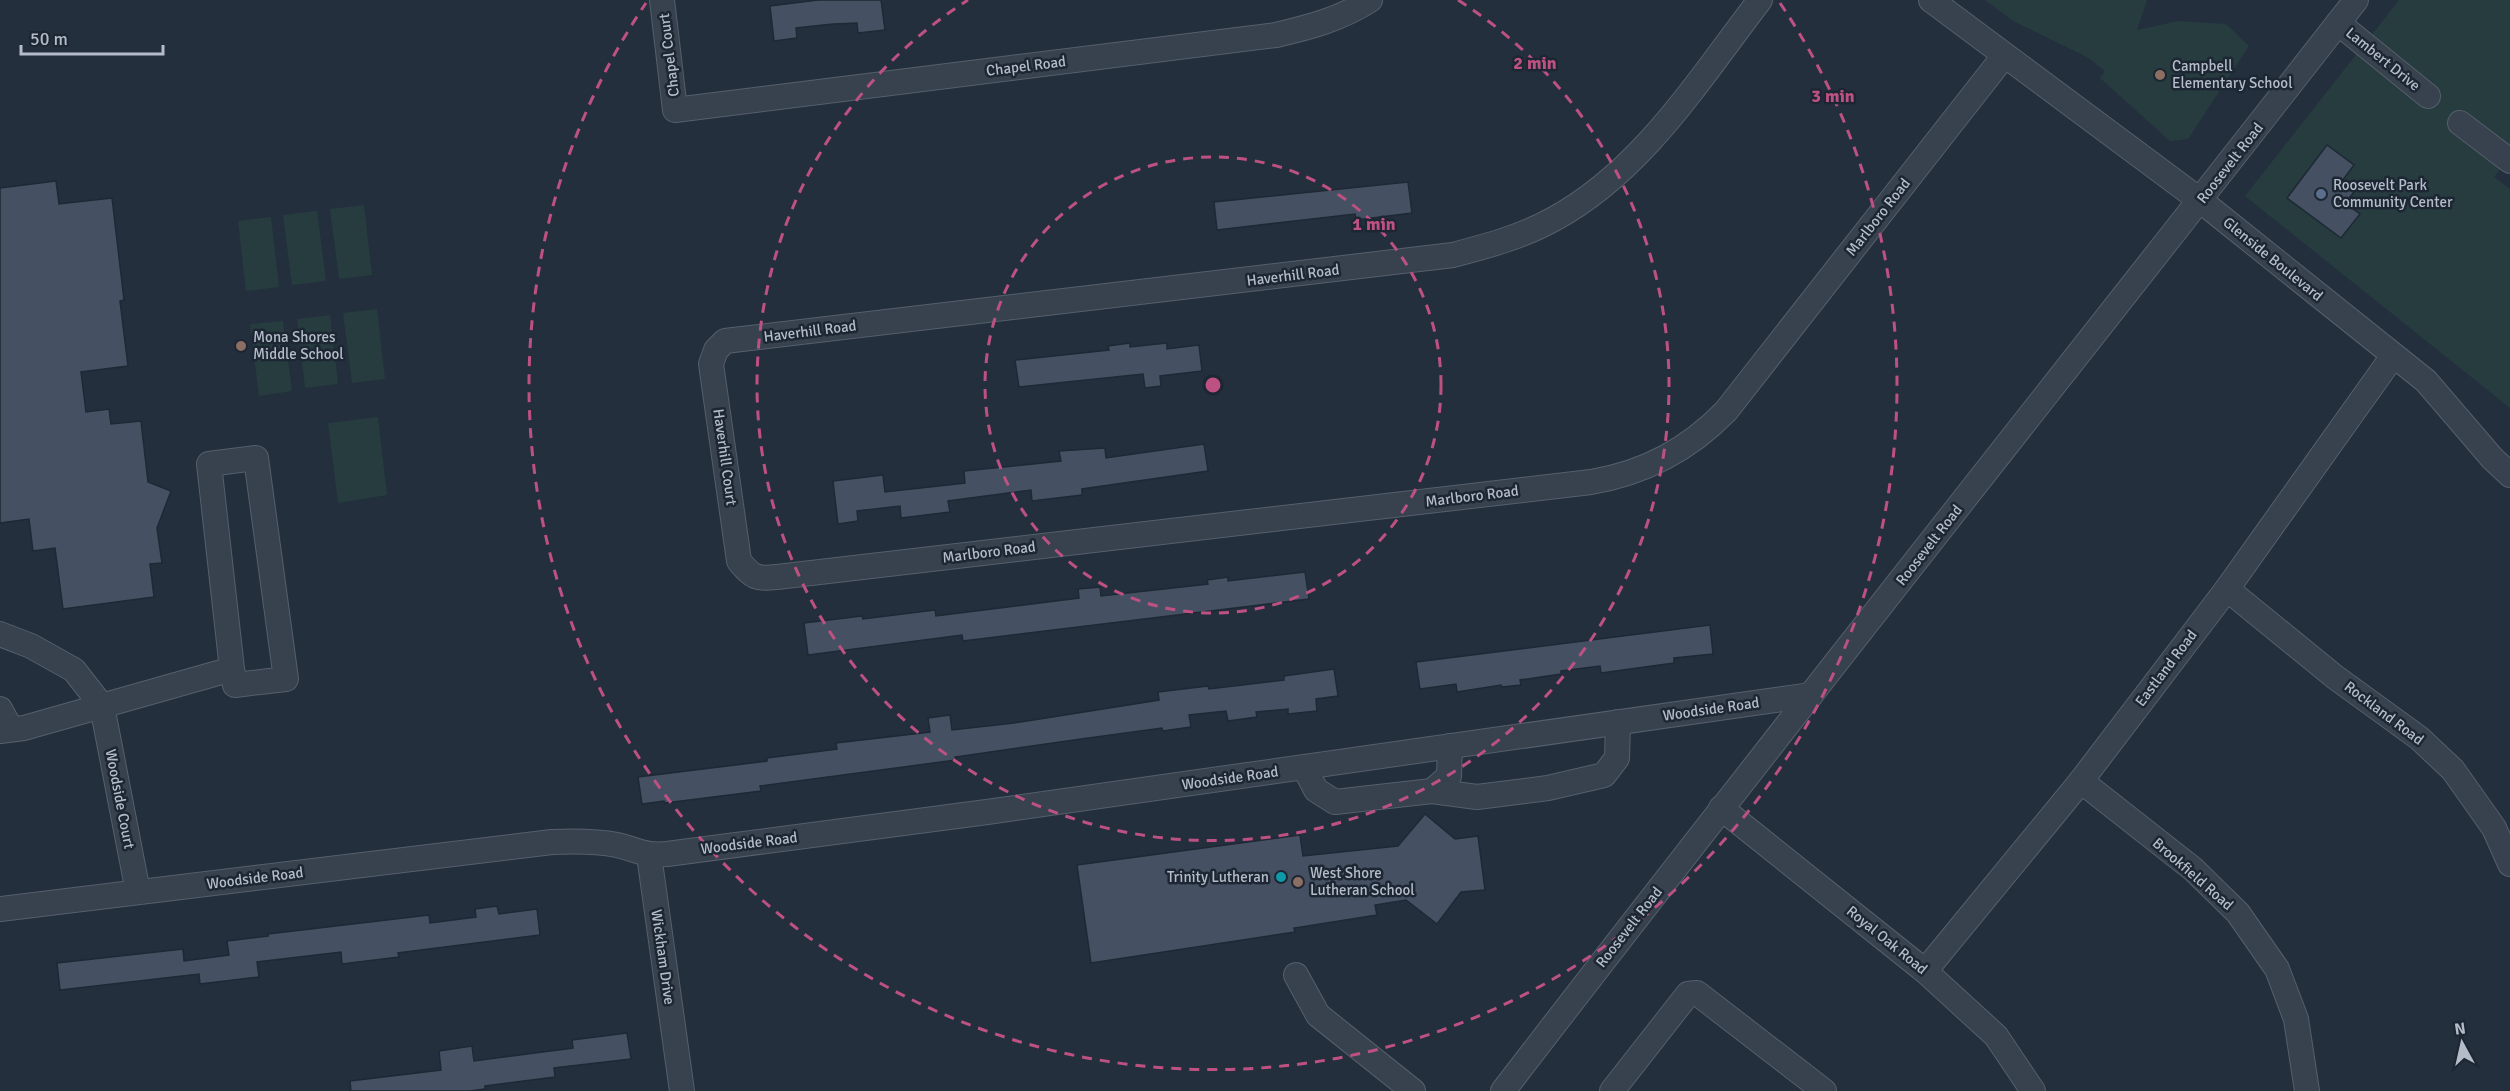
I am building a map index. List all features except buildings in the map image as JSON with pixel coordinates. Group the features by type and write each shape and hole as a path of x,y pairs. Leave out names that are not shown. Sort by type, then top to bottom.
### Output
{"street":[{"name":"Chapel Court","path":"662,0 675,110"},
{"name":"Chapel Road","path":"675,110 1276,35 1319,25 1354,11 1370,0"},
{"name":"Haverhill Road","path":"725,341 1430,258 1453,255 1495,244 1552,220 1613,178 1646,147 1760,0"},
{"name":"Glenside Boulevard","path":"1931,0 2201,201 2426,381 2492,458 2510,475"},
{"name":"Roosevelt Road","path":"1503,1091 1721,808 2201,201 2356,0"},
{"name":"Lambert Drive","path":"2338,23 2428,96"},
{"name":"Marlboro Road","path":"751,575 761,578 777,577 1567,485 1617,477 1646,467 1674,454 1706,432 1726,411 2004,56"},
{"path":"2460,123 2510,162"},
{"name":"Haverhill Court","path":"725,341 716,350 711,364 740,561 751,575"},
{"name":"Eastland Road","path":"1925,970 2081,781 2227,589 2393,356"},
{"path":"256,458 286,679 235,685 232,669 209,464 256,458"},
{"name":"Rockland Road","path":"2227,589 2335,677 2419,738 2453,770 2494,828 2510,864"},
{"path":"0,634 32,646 74,670 102,706"},
{"path":"4,723 102,706 232,669"},
{"name":"Woodside Road","path":"0,909 552,842 577,840 618,845 649,855 975,814 1811,695"},
{"name":"Woodside Court","path":"102,706 138,892"},
{"path":"1304,767 1316,790 1335,802 1431,791 1477,797 1548,788 1604,775 1617,758 1618,722"},
{"path":"1431,791 1449,776 1450,746"},
{"name":"Brookfield Road","path":"2081,781 2193,869 2238,913 2277,969 2296,1019 2307,1091"},
{"name":"Royal Oak Road","path":"1721,808 1925,970 1996,1036 2034,1091"},
{"name":"Wickham Drive","path":"649,855 682,1091"},
{"path":"1296,975 1318,1015 1413,1091"},
{"path":"1612,1091 1688,994 1697,993 1824,1091"}],"green space":[{"name":"Campbell Elementary School","path":"1985,0 2147,0 2137,30 2178,21 2226,24 2249,46 2188,139 2170,141 2100,78 2105,71 2087,57 2013,21"},
{"path":"2399,0 2510,0 2510,156 2494,177 2510,189 2510,408 2245,196"},
{"path":"364,205 372,275 339,279 330,209"},
{"path":"317,211 326,281 292,285 283,215"},
{"path":"271,217 279,287 246,291 238,221"},
{"path":"377,309 385,379 352,383 343,313"},
{"path":"330,315 338,384 305,388 297,319"},
{"path":"283,321 292,391 259,396 250,324"},
{"path":"378,417 387,495 338,503 328,423"}],"place":[{"name":"Campbell Elementary School","path":"2160,75"},
{"name":"Roosevelt Park Community Center","path":"2321,194"},
{"name":"Mona Shores Middle School","path":"241,346"},
{"name":"Trinity Lutheran","path":"1281,877"},
{"name":"West Shore Lutheran School","path":"1298,882"}]}
